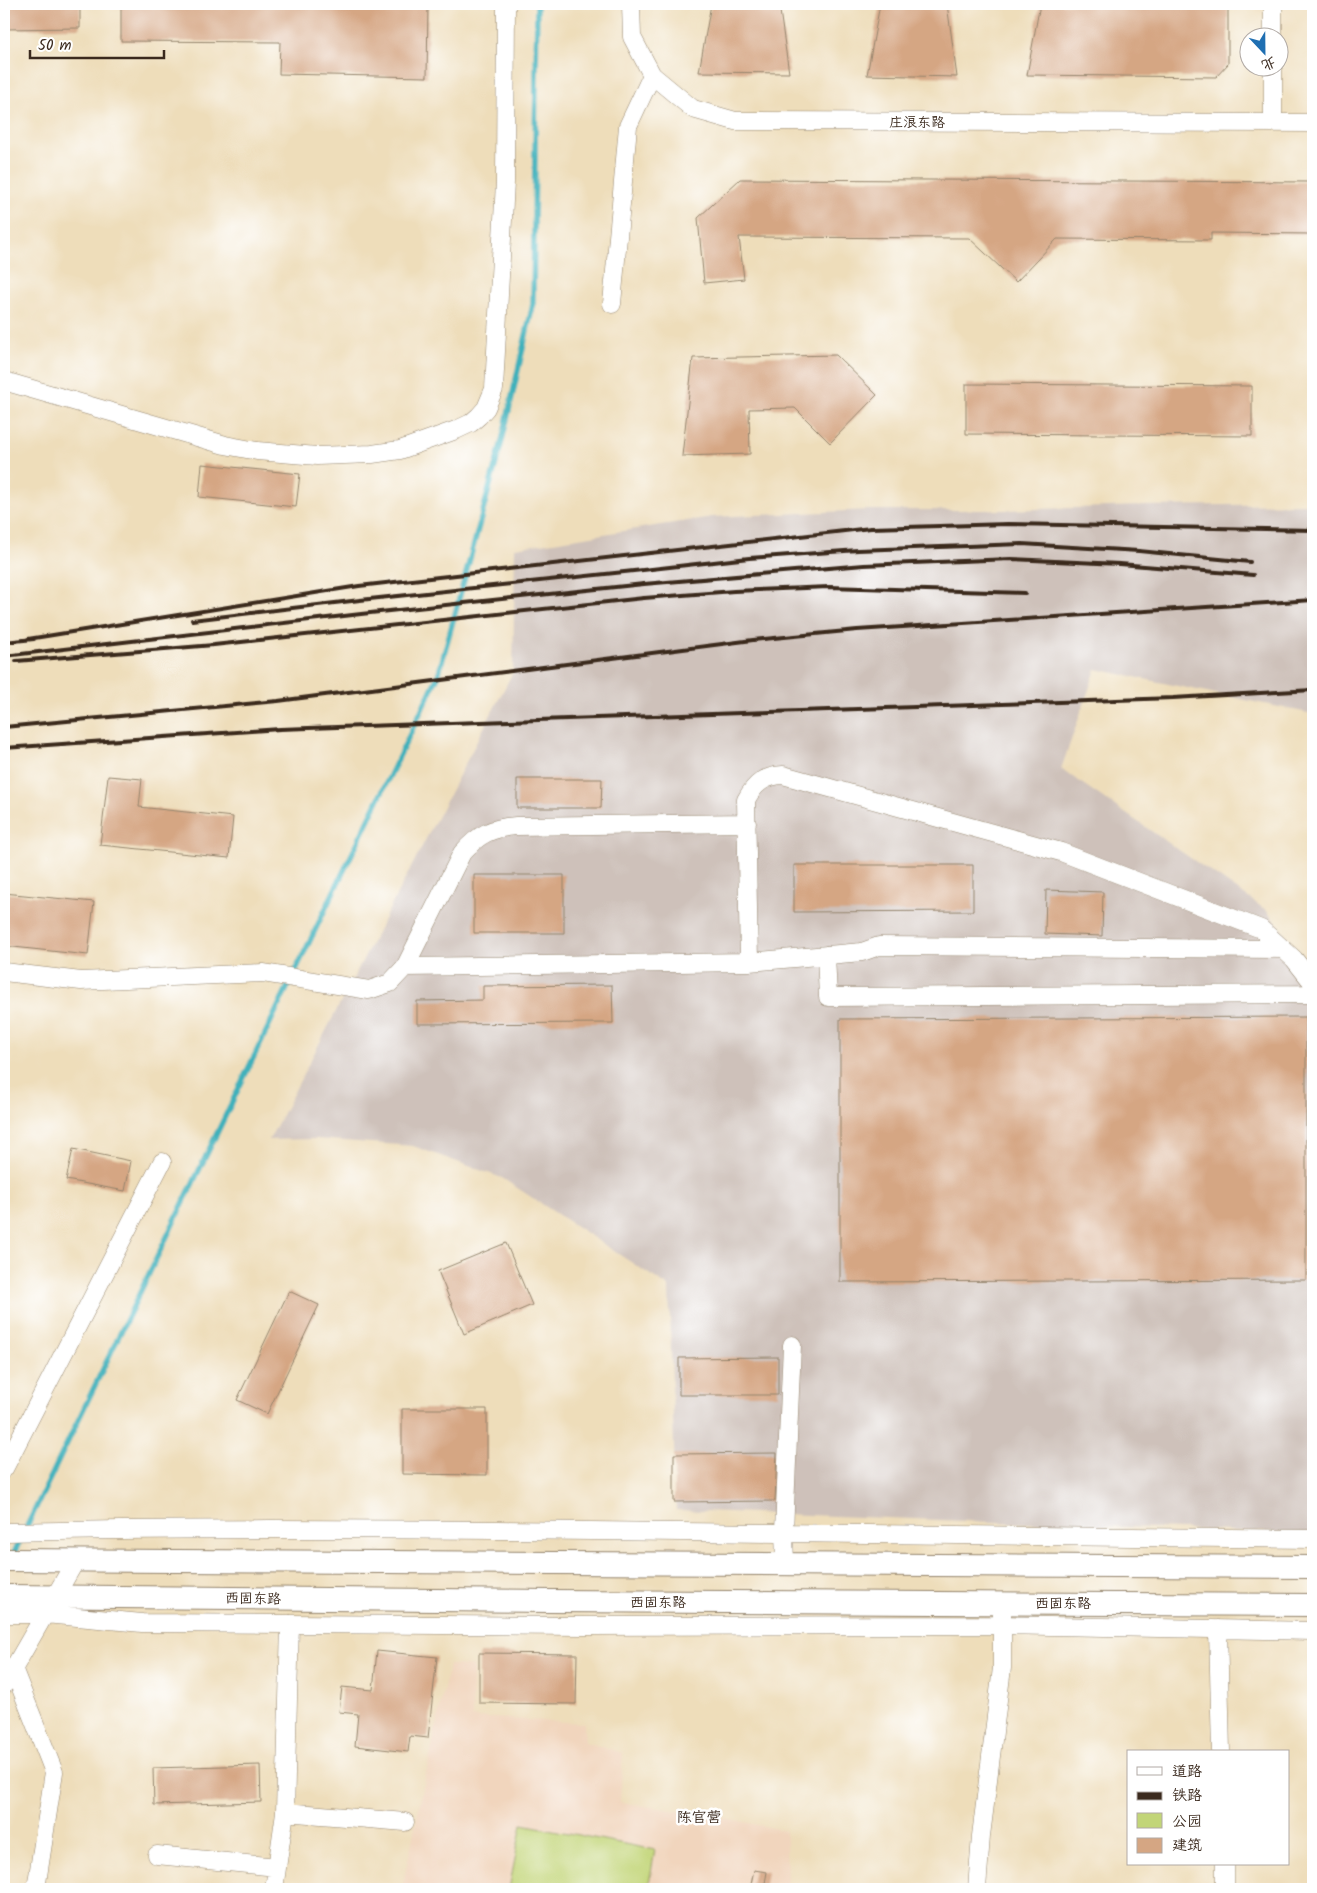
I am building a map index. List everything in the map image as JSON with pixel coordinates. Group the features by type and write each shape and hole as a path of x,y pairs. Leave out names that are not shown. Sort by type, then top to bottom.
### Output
{"main road":[{"path":"4,1560 1313,1567"},
{"name":"西固东路","path":"4,1596 40,1605 540,1601 1313,1605"}],"street":[{"path":"4,381 226,444 289,455 344,456 400,450 471,423 486,408 494,389 505,182 506,4"},
{"name":"庄浪东路","path":"631,4 632,37 652,75 692,110 735,121 1313,122"},
{"path":"1273,4 1273,28"},
{"path":"612,304 628,126 652,75"},
{"path":"1273,78 1273,122"},
{"path":"749,962 746,800 752,789 766,778 783,775 1061,852 1261,929 1294,959 1313,983"},
{"path":"4,972 81,981 263,973 369,990 390,983 405,967 462,853 472,841 486,832 500,827 516,826 747,823"},
{"path":"405,967 749,962 862,952 879,946 1283,949"},
{"path":"826,955 828,997 1313,994"},
{"path":"4,1470 162,1162"},
{"path":"785,1564 784,1531 792,1345"},
{"path":"4,1532 161,1529 784,1531 1313,1540"},
{"path":"4,1685 40,1605 76,1560"},
{"path":"977,1889 981,1836 1002,1668 1002,1603"},
{"path":"4,1614 40,1605 142,1622 1002,1625 1313,1630"},
{"path":"274,1889 285,1812 290,1624"},
{"path":"1218,1629 1221,1750"},
{"path":"13,1668 54,1772 36,1889"},
{"path":"285,1812 405,1822"},
{"path":"157,1855 277,1867"},
{"path":"1225,1866 1225,1889"}],"shaded area":[{"path":"1313,504 1313,714 1096,669 1061,769 1266,910 1313,971 1313,1534 676,1510 669,1287 502,1178 413,1146 316,1139 269,1140 513,672 515,548 712,517 869,510 1003,510"},
{"path":"449,1665 473,1666 472,1717 584,1723 585,1742 623,1753 620,1802 730,1819 786,1831 787,1889 402,1889"}],"green space":[{"path":"522,1824 655,1850 648,1889 509,1889"}],"building":[{"path":"4,4 80,4 80,28 4,29"},
{"path":"121,4 428,4 427,77 279,74 280,42 121,41"},
{"path":"711,4 779,4 789,73 699,72"},
{"path":"880,4 947,4 957,77 867,75"},
{"path":"1040,4 1228,4 1228,64 1216,77 1027,75"},
{"path":"740,179 1313,182 1313,234 1211,233 1211,240 1057,239 1016,282 969,238 739,237 744,279 704,283 698,218"},
{"path":"836,355 877,395 830,443 795,408 749,409 750,454 682,456 693,358"},
{"path":"966,384 1252,386 1252,436 966,434"},
{"path":"202,464 300,474 296,507 199,497"},
{"path":"108,776 142,779 139,807 233,817 229,858 100,845"},
{"path":"517,779 602,779 601,808 517,808"},
{"path":"794,865 973,865 973,911 794,912"},
{"path":"474,875 564,875 564,933 474,933"},
{"path":"1046,890 1103,892 1102,936 1045,934"},
{"path":"4,893 94,902 88,955 4,946"},
{"path":"612,985 613,1023 417,1024 417,1001 483,1000 483,986"},
{"path":"1306,1017 1306,1280 840,1282 840,1019"},
{"path":"73,1149 131,1161 125,1191 66,1180"},
{"path":"506,1243 532,1305 464,1334 438,1271"},
{"path":"289,1291 319,1305 267,1414 237,1400"},
{"path":"778,1357 778,1395 679,1395 679,1358"},
{"path":"402,1409 487,1409 487,1475 402,1474"},
{"path":"777,1453 775,1501 674,1502 674,1454"},
{"path":"377,1651 437,1657 428,1738 410,1736 408,1752 355,1746 358,1714 339,1712 342,1687 373,1690"},
{"path":"479,1653 577,1654 576,1704 479,1703"},
{"path":"260,1765 261,1802 154,1805 153,1768"},
{"path":"754,1870 767,1872 764,1889 750,1889"}],"waterway":[{"path":"13,1555 438,676 502,441 533,304 537,4"}],"railway":[{"path":"28,639 359,586 871,528 1008,524 1313,530"},
{"path":"192,620 749,558 858,550 1022,544 1139,551 1250,562"},
{"path":"4,656 361,614 644,584 864,565 1011,559 1120,564 1253,575"},
{"path":"16,661 214,645 644,598 734,591 829,587 1025,593"},
{"path":"4,727 278,701 753,640 857,630 1313,600"},
{"path":"4,642 34,639"},
{"path":"4,748 280,729 1173,698 1313,690"}],"district":[{"name":"陈官营","path":"699,1817"}]}
